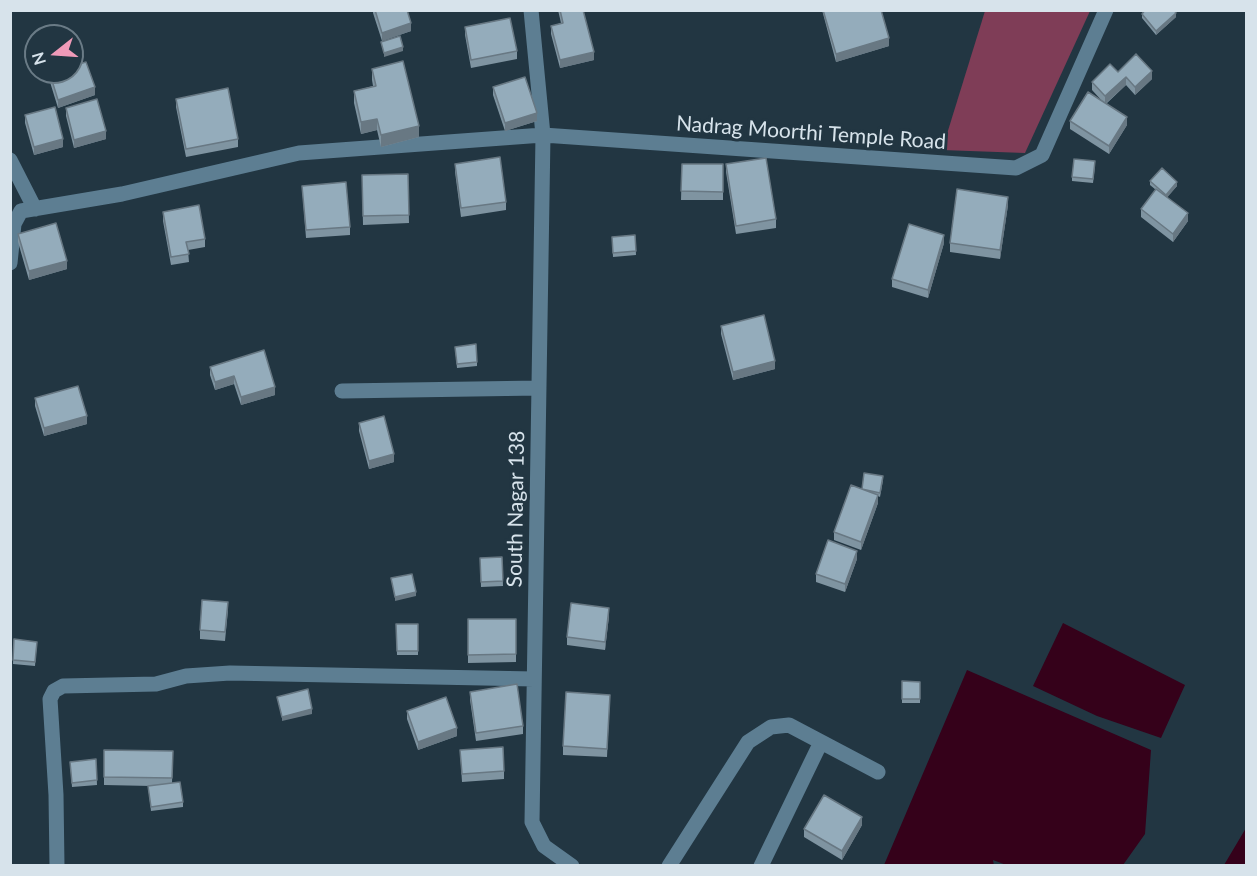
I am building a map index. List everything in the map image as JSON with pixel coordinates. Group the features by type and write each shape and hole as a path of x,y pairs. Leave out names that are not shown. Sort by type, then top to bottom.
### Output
{"street":[{"path":"531,10 543,135"},
{"name":"Nadrag Moorthi Temple Road","path":"35,208 74,203 132,191 298,153 543,135 1016,168 1042,155 1106,10"},
{"name":"South Nagar 138","path":"543,135 532,822 544,846 572,866"},
{"path":"10,160 35,208 21,211 14,224 13,253 10,263"},
{"path":"342,391 539,388"},
{"path":"57,866 56,795 50,699 54,691 63,686 156,684 186,676 230,673 534,679"},
{"path":"669,866 748,742 771,727 789,725 878,772"},
{"path":"761,866 821,742"}],"shaded area":[{"path":"985,11 1090,11 1025,153 942,150"},
{"path":"1063,623 1185,685 1161,738 1097,716 1033,686"},
{"path":"967,670 1151,750 1145,834 1123,865 1009,866 993,860 994,866 884,865"},
{"path":"1246,828 1246,865 1224,865"}],"building":[{"path":"375,10 407,10 411,23 382,33"},
{"path":"560,10 583,10 594,52 560,60 551,26 563,23"},
{"path":"823,10 881,10 889,38 836,54"},
{"path":"1145,10 1174,10 1176,13 1156,31 1142,14"},
{"path":"510,18 517,51 471,60 465,27"},
{"path":"400,36 403,47 384,53 381,42"},
{"path":"1136,54 1152,71 1135,87 1126,77 1105,96 1092,82 1110,64 1118,72"},
{"path":"403,61 419,126 381,135 377,119 361,122 354,91 376,86 372,69"},
{"path":"86,62 95,87 58,100 53,84 84,84 84,63"},
{"path":"525,77 537,113 505,123 493,87"},
{"path":"228,88 238,139 186,149 176,99"},
{"path":"1088,92 1127,117 1109,146 1070,121"},
{"path":"97,99 106,131 74,140 66,108"},
{"path":"55,107 63,139 34,147 25,115"},
{"path":"500,157 506,202 461,208 455,164"},
{"path":"766,158 776,219 736,226 726,164"},
{"path":"1074,159 1095,161 1093,179 1072,177"},
{"path":"682,164 723,164 723,192 681,191"},
{"path":"1162,168 1177,182 1166,195 1150,181"},
{"path":"408,174 409,215 363,216 362,175"},
{"path":"346,182 350,227 306,230 302,186"},
{"path":"957,189 1008,197 1000,250 950,243"},
{"path":"1156,189 1188,213 1173,234 1141,209"},
{"path":"199,205 205,239 186,242 189,254 171,257 163,212"},
{"path":"56,223 67,261 29,271 18,234"},
{"path":"909,224 944,235 928,290 892,279"},
{"path":"635,235 636,251 613,253 612,237"},
{"path":"764,315 775,361 733,372 721,326"},
{"path":"476,344 477,362 457,364 455,347"},
{"path":"264,350 275,387 241,397 234,376 215,382 210,367"},
{"path":"78,386 87,416 44,428 35,398"},
{"path":"384,416 394,454 369,461 359,423"},
{"path":"864,473 883,476 880,493 862,489"},
{"path":"851,485 878,495 861,542 834,532"},
{"path":"828,540 857,551 845,584 816,574"},
{"path":"502,557 503,581 481,582 480,558"},
{"path":"412,574 416,592 395,597 391,578"},
{"path":"202,600 228,602 225,632 200,630"},
{"path":"571,603 609,608 605,642 567,637"},
{"path":"468,619 516,619 516,654 468,655"},
{"path":"396,624 418,624 418,651 397,651"},
{"path":"14,639 37,642 35,662 13,660"},
{"path":"902,681 920,682 920,699 902,699"},
{"path":"517,684 523,726 476,733 470,692"},
{"path":"308,689 312,709 282,717 277,697"},
{"path":"566,692 610,695 607,749 563,746"},
{"path":"446,697 457,728 418,742 407,711"},
{"path":"503,747 504,771 462,774 460,750"},
{"path":"104,750 173,751 172,778 104,777"},
{"path":"96,759 97,780 72,783 70,762"},
{"path":"180,782 183,802 151,807 148,786"},
{"path":"824,795 862,817 842,851 804,829"}]}
